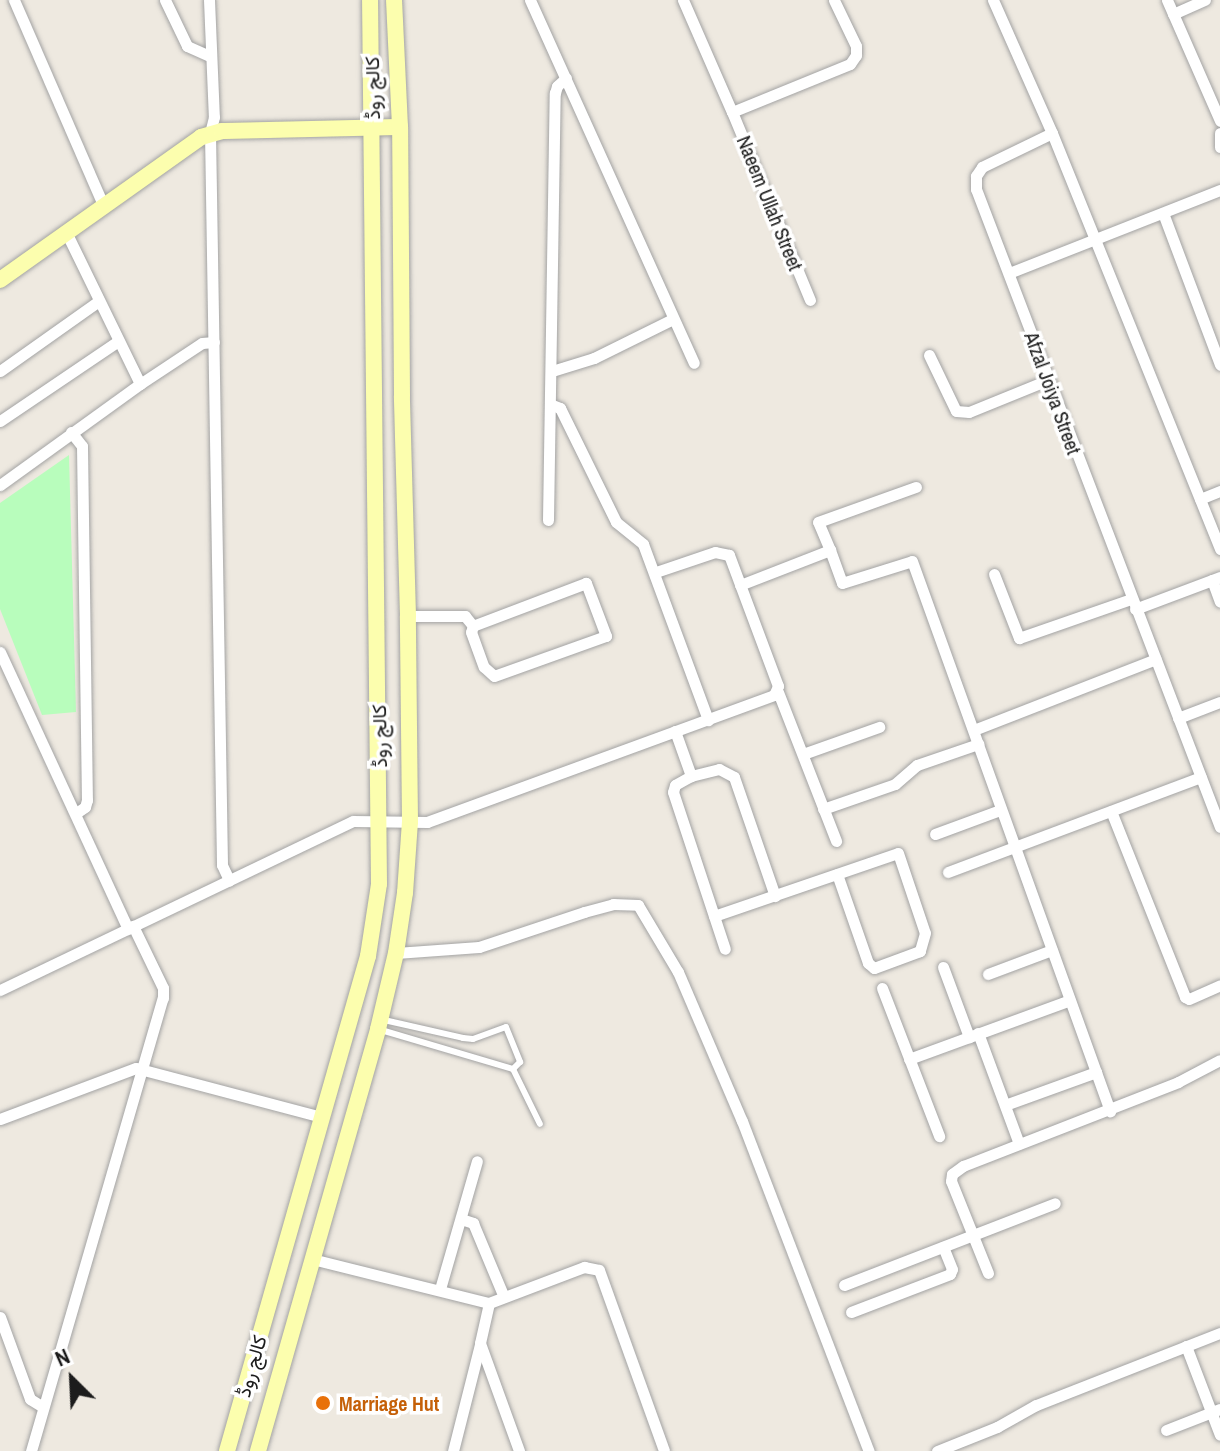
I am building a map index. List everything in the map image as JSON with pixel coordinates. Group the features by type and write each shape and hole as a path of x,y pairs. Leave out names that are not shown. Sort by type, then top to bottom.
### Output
{"main road":[{"name":"کالج روڈ","path":"227,1451 372,939 379,884 370,0"},
{"name":"کالج روڈ","path":"258,1451 379,1024 396,953 410,822 398,2"},
{"path":"0,280 185,147 210,133 400,127"},
{"path":"313,1142 342,1150"}],"street":[{"path":"14,0 103,205"},
{"path":"165,0 187,46 209,56"},
{"path":"209,0 214,117 210,133 222,865 229,880"},
{"path":"530,0 694,363"},
{"path":"683,0 732,112"},
{"name":"Naeem Ullah Street","path":"810,300 732,112 850,64 856,55 856,46 834,0"},
{"path":"993,0 1052,133 1220,549"},
{"path":"1167,0 1220,121"},
{"path":"1173,14 1205,0"},
{"path":"548,520 555,93 557,86 566,78"},
{"name":"Afzal Joiya Street","path":"1052,133 982,167 976,176 976,189 1220,827"},
{"path":"1220,133 1220,147"},
{"path":"1009,273 1095,237 1219,196"},
{"path":"1163,213 1220,365"},
{"path":"66,232 140,384"},
{"path":"0,371 99,301"},
{"path":"552,371 594,358 673,319"},
{"path":"0,421 118,341"},
{"path":"0,485 140,384 202,343 214,342"},
{"path":"929,355 956,411 969,412 1048,380"},
{"path":"550,404 560,408 616,522 643,544 656,572 708,720"},
{"path":"71,432 82,446 87,800 85,807 76,813"},
{"path":"916,487 818,522 842,583 912,561 1110,1111"},
{"path":"1200,499 1220,491"},
{"path":"740,585 830,550"},
{"path":"656,572 720,551 729,555 836,841"},
{"path":"994,574 1019,638 1216,579 1220,602"},
{"path":"586,583 606,636 494,676 484,667 471,632 473,626 586,583"},
{"path":"408,616 461,614 473,626"},
{"path":"0,652 130,928 163,988 145,1068 31,1451"},
{"path":"974,730 1156,659"},
{"path":"0,990 353,821 427,822 770,698 778,692"},
{"path":"1178,718 1220,702"},
{"path":"803,754 879,727"},
{"path":"675,731 691,776"},
{"path":"823,809 895,784 917,765 978,744"},
{"path":"725,949 673,792 675,785 691,776 719,769 734,777 775,896"},
{"path":"948,872 1201,777"},
{"path":"935,834 1000,810"},
{"path":"1111,811 1185,997 1189,999 1220,985"},
{"path":"714,916 898,853 925,933 920,951 874,968 868,963 837,874"},
{"path":"396,953 422,954 479,947 598,908 638,905 648,915 678,972 742,1121 869,1451"},
{"path":"988,974 1052,950"},
{"path":"943,967 1005,1105 1019,1144"},
{"path":"882,988 939,1136"},
{"path":"909,1059 1070,1000"},
{"path":"988,1273 951,1181 952,1174 963,1166 1110,1111 1220,1060"},
{"path":"0,1119 129,1070 145,1068 321,1117"},
{"path":"1005,1105 1096,1072"},
{"path":"440,1289 477,1161"},
{"path":"844,1285 1055,1203"},
{"path":"461,1219 473,1223 504,1297"},
{"path":"851,1312 950,1274 952,1269 943,1247"},
{"path":"312,1259 489,1303 584,1267 599,1270 664,1451"},
{"path":"453,1451 489,1303"},
{"path":"0,1317 30,1399 43,1407"},
{"path":"937,1451 997,1427 1036,1405 1220,1333"},
{"path":"480,1343 519,1451"},
{"path":"1186,1346 1216,1410 1220,1435"},
{"path":"1166,1430 1216,1410"}],"lane":[{"path":"379,1024 473,1039 506,1027 520,1062 513,1069"},
{"path":"379,1024 513,1069 540,1124"}],"green space":[{"path":"69,455 76,712 42,715 0,609 0,503"}],"place":[{"name":"Marriage Hut","path":"323,1403"}]}
